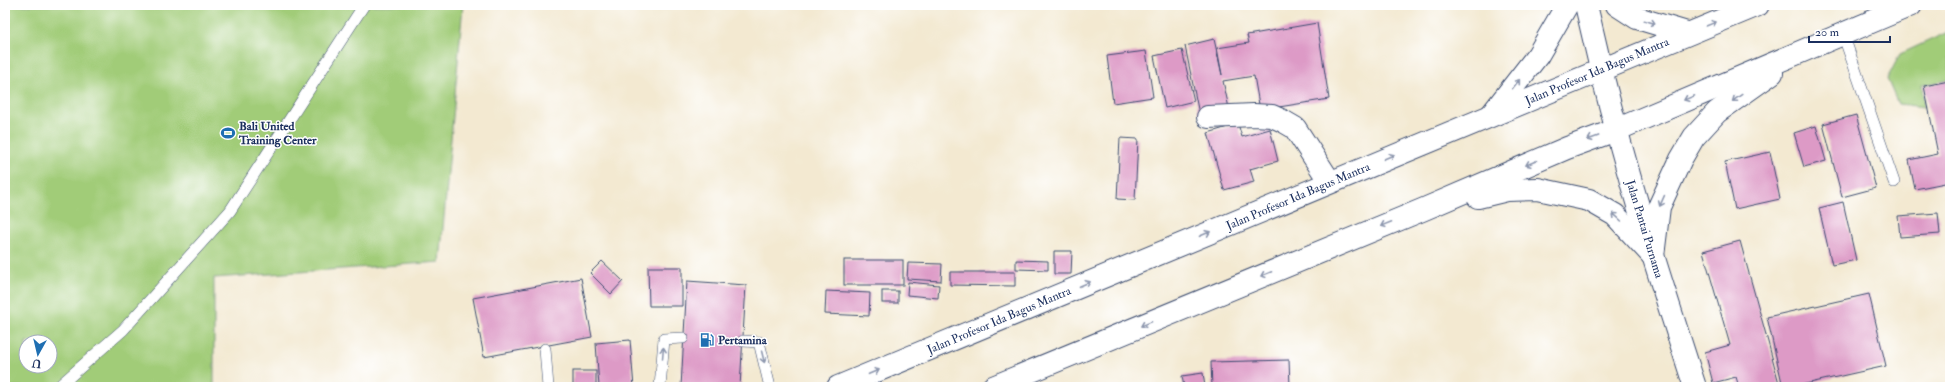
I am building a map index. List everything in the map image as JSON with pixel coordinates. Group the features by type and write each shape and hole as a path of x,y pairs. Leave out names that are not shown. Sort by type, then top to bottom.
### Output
{"main road":[{"path":"1492,115 1538,56 1567,5"},
{"name":"Jalan Pantai Purnama","path":"1586,5 1591,32 1602,69 1616,130 1653,256 1695,387"},
{"path":"1617,5 1637,18 1687,33"},
{"name":"Jalan Profesor Ida Bagus Mantra","path":"838,387 1687,33 1758,5"},
{"path":"993,387 1422,210 1567,148 1616,130 1911,5"},
{"path":"1653,256 1660,207 1681,159 1694,137 1717,112 1803,51"},
{"path":"1208,117 1254,115 1272,116 1284,121 1295,128 1330,182"},
{"path":"1422,210 1507,190 1538,189 1589,200 1615,215 1653,256"}],"lane":[{"path":"58,387 123,330 230,211 364,5"},
{"path":"1843,34 1894,182"},
{"path":"660,387 664,339 683,338"},
{"path":"743,341 759,342 770,387"},
{"path":"545,349 548,387"}],"green space":[{"name":"Bali United Training Center","path":"5,5 463,5 440,262 214,278 214,387 5,387"},
{"path":"1950,31 1950,80 1922,85 1924,107 1898,104 1887,79 1900,54"}],"building":[{"path":"1317,23 1329,99 1260,110 1254,76 1223,81 1229,108 1199,114 1185,46 1214,39 1222,75 1217,48 1249,43 1247,35"},
{"path":"1182,50 1194,101 1165,108 1154,56"},
{"path":"1146,51 1153,97 1113,103 1107,56"},
{"path":"1949,81 1950,182 1915,189 1909,160 1938,154 1924,86"},
{"path":"1856,115 1876,188 1842,197 1823,124"},
{"path":"1238,124 1242,137 1270,129 1278,161 1250,169 1254,182 1224,190 1208,133"},
{"path":"1816,126 1826,161 1804,167 1794,133"},
{"path":"1120,138 1138,139 1135,200 1117,199"},
{"path":"1770,152 1780,199 1735,209 1725,162"},
{"path":"1843,202 1856,260 1832,265 1819,208"},
{"path":"1938,213 1940,234 1900,237 1898,216"},
{"path":"1740,241 1780,387 1739,387 1736,377 1713,383 1705,352 1730,345 1703,251"},
{"path":"1054,251 1072,251 1071,274 1054,274"},
{"path":"844,260 903,260 903,285 844,285"},
{"path":"1016,260 1048,261 1048,270 1016,269"},
{"path":"602,261 623,281 611,294 590,273"},
{"path":"908,263 942,264 941,281 907,279"},
{"path":"648,267 682,267 682,306 649,306"},
{"path":"950,272 1015,272 1015,286 950,285"},
{"path":"581,278 592,337 484,357 473,298"},
{"path":"687,281 746,285 740,387 681,387"},
{"path":"908,282 939,285 938,298 907,295"},
{"path":"826,291 870,293 869,316 825,314"},
{"path":"882,291 898,291 898,303 882,303"},
{"path":"1869,294 1886,366 1792,387 1783,387 1767,317"},
{"path":"630,340 634,387 599,387 596,343"},
{"path":"1289,360 1290,387 1212,387 1211,362"},
{"path":"573,371 596,371 596,387 573,387"},
{"path":"1203,373 1205,387 1184,387 1182,376"}],"place":[{"name":"Bali United Training Center","path":"228,133"},
{"name":"Pertamina","path":"707,340"}]}
